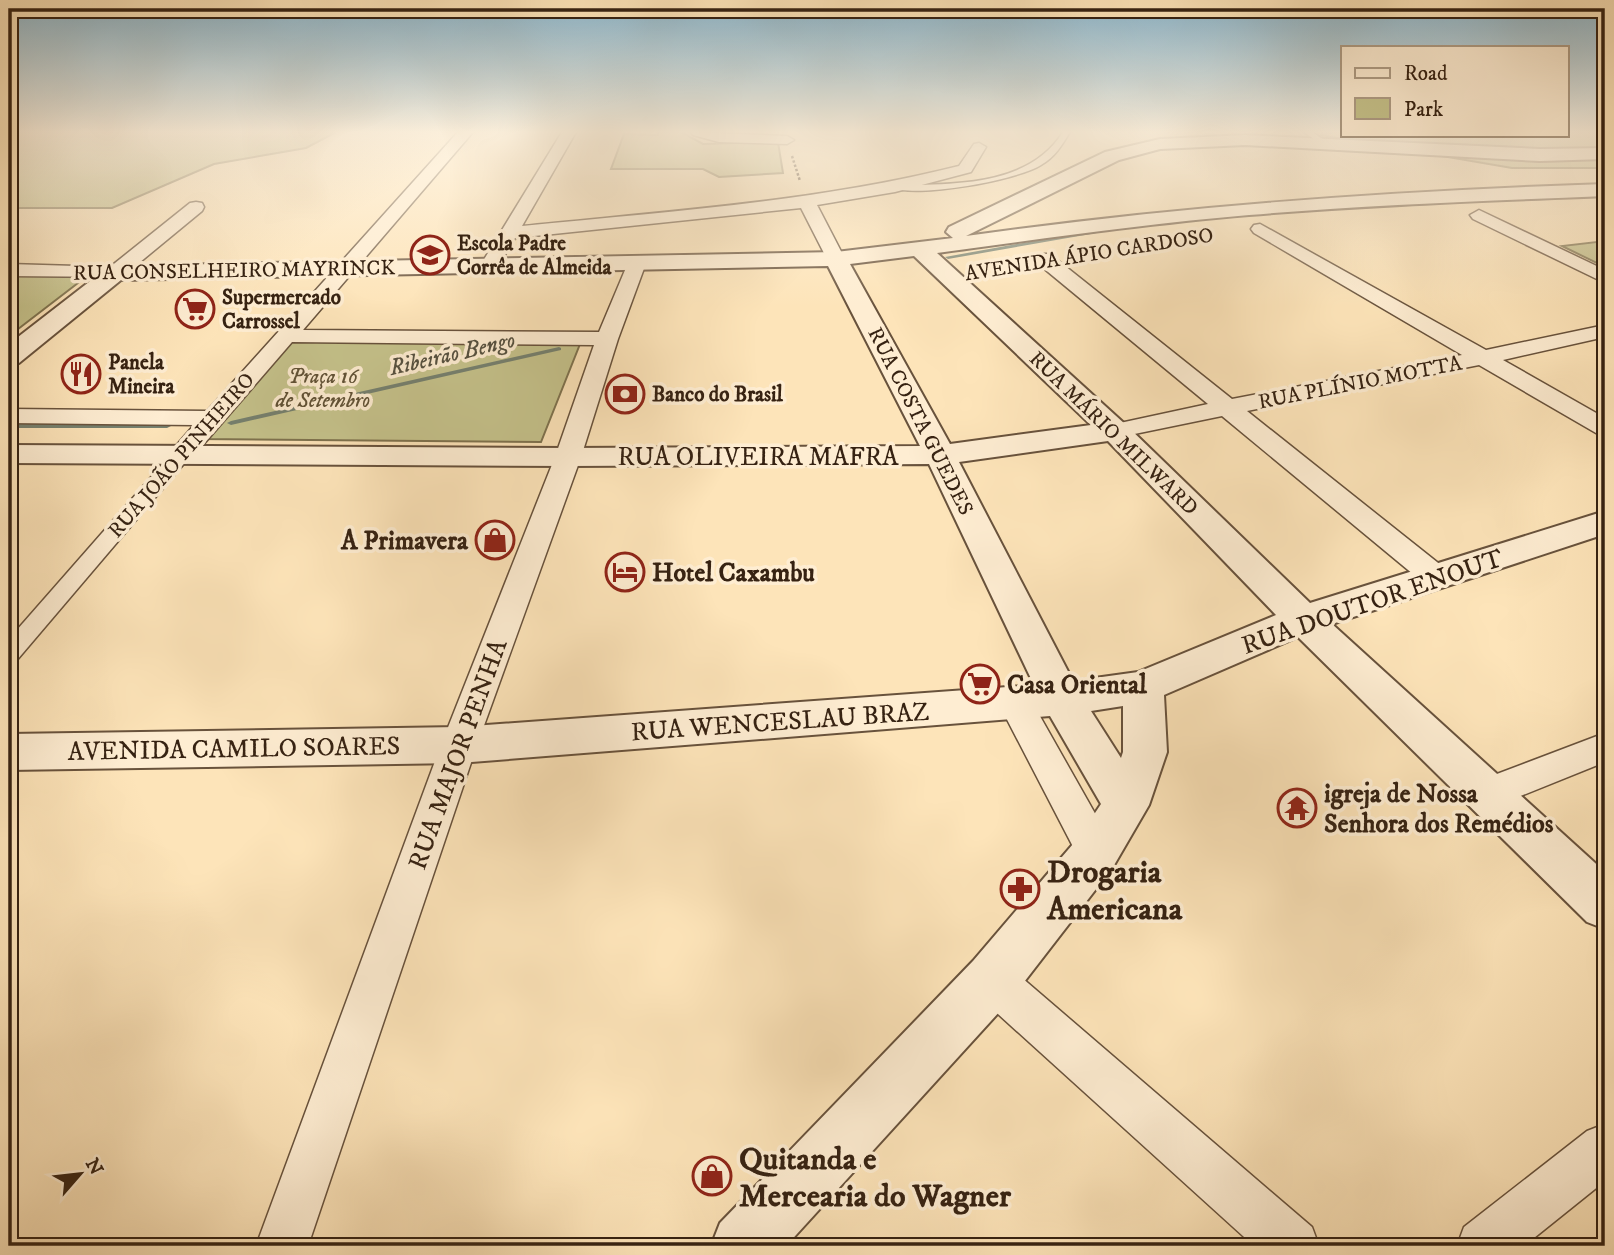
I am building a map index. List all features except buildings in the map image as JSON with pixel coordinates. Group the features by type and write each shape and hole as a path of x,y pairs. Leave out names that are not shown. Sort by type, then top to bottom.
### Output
{"street":[{"name":"RUA JOÃO PINHEIRO","path":"9,654 414,191"},
{"path":"489,266 533,191"},
{"path":"507,233 807,202 874,191"},
{"path":"921,251 1045,191"},
{"name":"AVENIDA ÁPIO CARDOSO","path":"921,251 1060,229 1195,215 1420,197 1590,191"},
{"name":"RUA COSTA GUEDES","path":"807,202 940,455 1061,699 1126,805"},
{"path":"9,357 196,207"},
{"path":"1436,218 1605,209"},
{"path":"1479,215 1605,276"},
{"name":"AVENIDA ÁPIO CARDOSO","path":"1234,232 1298,227"},
{"path":"1259,229 1605,428"},
{"name":"RUA CONSELHEIRO MAYRINCK","path":"9,270 115,273 344,270 836,258 921,251"},
{"name":"RUA MÁRIO MILWARD","path":"921,251 963,273 1115,431 1303,619 1605,905"},
{"name":"AVENIDA ÁPIO CARDOSO","path":"1016,263 1068,254"},
{"path":"1043,258 1229,406 1436,577"},
{"name":"RUA MAJOR PENHA","path":"282,1246 459,745 568,457 607,339 637,263"},
{"name":"RUA PLÍNIO MOTTA","path":"1115,431 1229,406 1485,358 1605,331"},
{"path":"285,336 607,339"},
{"path":"9,416 213,418"},
{"name":"RUA OLIVEIRA MAFRA","path":"9,454 568,457 940,455 1115,431"},
{"name":"RUA DOUTOR ENOUT","path":"1143,687 1303,619 1605,522"},
{"path":"743,1246 992,980 1096,852 1126,805 1145,752 1143,687"},
{"name":"RUA WENCESLAU BRAZ","path":"459,745 1016,704 1143,687"},
{"path":"1016,704 1096,852"},
{"name":"AVENIDA CAMILO SOARES","path":"9,752 459,745"},
{"path":"1486,794 1605,747"},
{"path":"992,980 1293,1246"},
{"path":"1483,1246 1605,1149"}],"path":[{"path":"803,191 807,202"}],"green space":[{"path":"9,191 152,191 112,208 9,208"},
{"path":"1605,241 1605,267 1562,246"},
{"path":"9,272 91,273 9,336"},
{"name":"Praça 16 de Setembro","path":"295,336 582,339 541,442 198,439"}],"waterway":[{"path":"948,257 1106,230"},
{"name":"Ribeirão Bengo","path":"231,423 559,349"},
{"name":"Ribeirão Bengo","path":"9,426 167,426"}],"place":[{"name":"Escola Padre Corrêa de Almeida","path":"430,255"},
{"name":"Supermercado Carrossel","path":"195,309"},
{"name":"Panela Mineira","path":"81,374"},
{"name":"Banco do Brasil","path":"625,394"},
{"name":"A Primavera","path":"495,540"},
{"name":"Hotel Caxambu","path":"625,572"},
{"name":"Casa Oriental","path":"980,684"},
{"name":"igreja de Nossa Senhora dos Remédios","path":"1297,808"},
{"name":"Drogaria Americana","path":"1020,889"},
{"name":"Quitanda e Mercearia do Wagner","path":"712,1176"}]}
